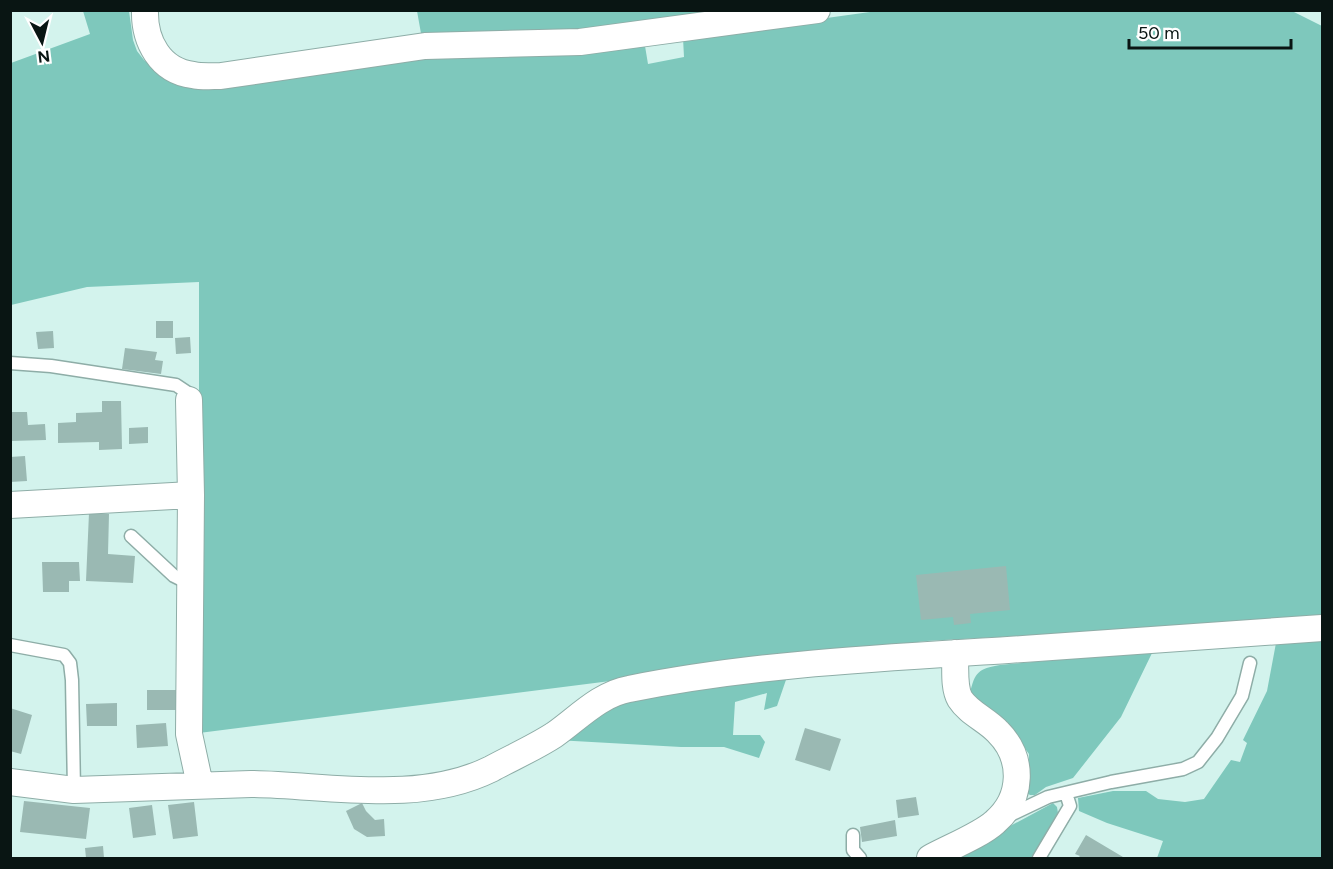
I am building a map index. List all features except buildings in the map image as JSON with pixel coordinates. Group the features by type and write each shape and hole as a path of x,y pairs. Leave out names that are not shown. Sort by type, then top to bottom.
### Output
{"street":[{"path":"145,10 144,22 148,36 153,49 162,61 177,71 192,75 221,76 424,46 580,42 817,10"},
{"path":"189,400 191,495 189,734 200,785"},
{"path":"10,505 191,495"},
{"path":"10,782 74,790 200,785 426,788 465,780 489,770 552,736 589,708 625,689 785,666 1323,628"},
{"path":"930,858 994,823 1009,806 1016,790 1018,773 1011,748 998,731 972,712 959,698 955,653"}],"lane":[{"path":"10,363 51,366 176,385 188,393 189,400"},
{"path":"131,536 174,576 190,584"},
{"path":"10,645 64,655 69,663 72,680 74,790"},
{"path":"994,823 1048,797 1111,782 1183,769 1198,762 1217,738 1242,696 1251,663"},
{"path":"1039,858 1070,806 1066,793"},
{"path":"853,835 853,850 860,858"}],"green space":[{"path":"83,11 129,11 133,40 144,60 157,70 222,88 428,58 578,53 645,46 648,64 684,57 683,38 877,11 1292,11 1322,26 1322,620 926,641 199,733 199,282 87,287 11,305 11,63 90,34"},
{"path":"417,11 704,11 648,27 422,39"},
{"path":"1322,640 1322,858 1157,858 1163,841 1107,823 1079,811 1078,798 1113,791 1146,791 1158,799 1185,802 1204,799 1231,760 1240,762 1247,743 1243,740 1267,691 1276,643"},
{"path":"1153,651 1121,717 1073,778 1046,787 1035,795 1027,793 1029,754 1017,738 970,693 976,676 982,670 1000,665"},
{"path":"788,674 777,706 764,710 767,693 735,702 733,735 760,735 765,742 759,758 724,747 556,740 627,698"},
{"path":"1053,803 1058,813 1031,858 951,858"}]}
